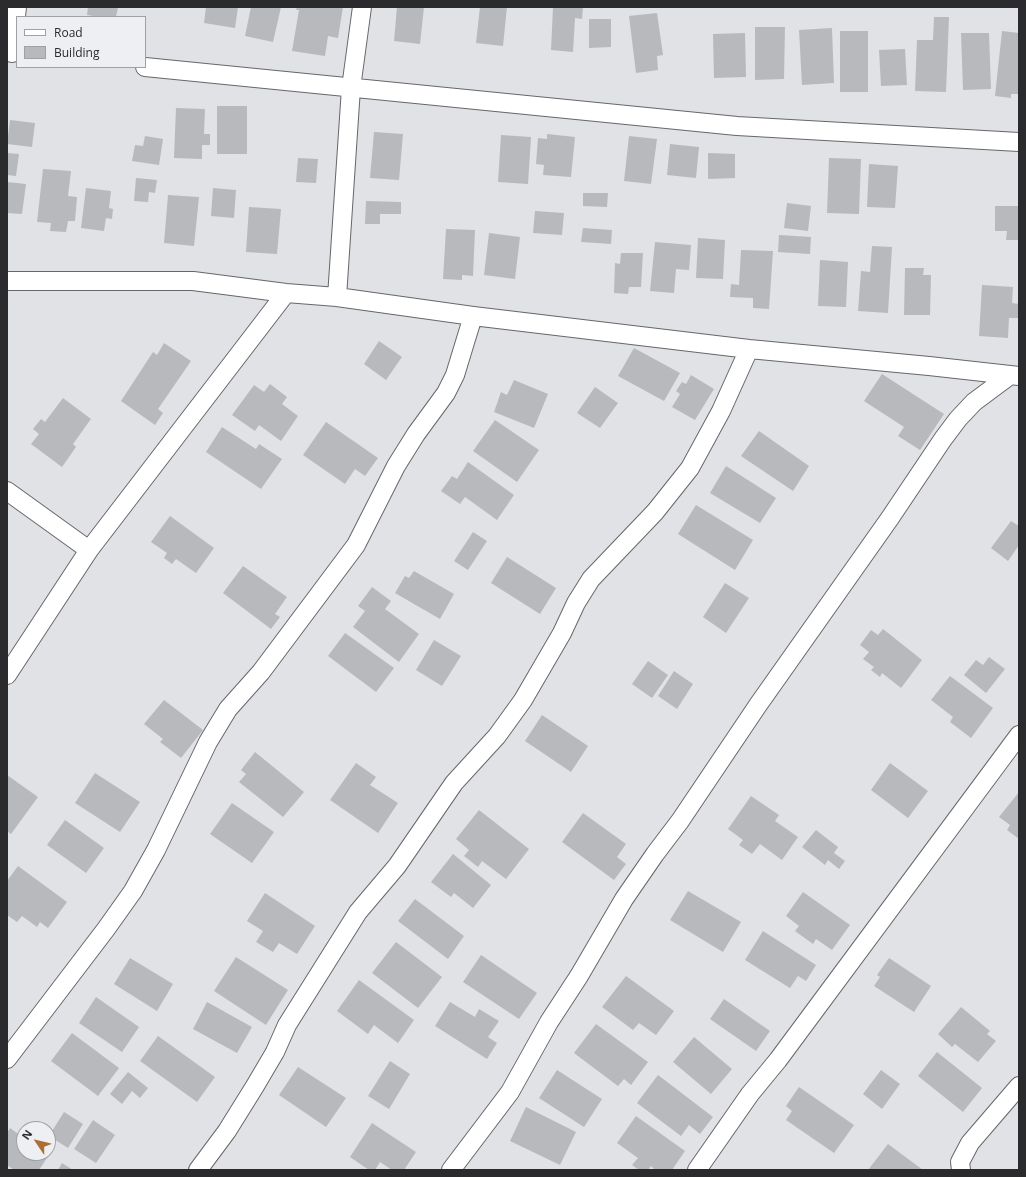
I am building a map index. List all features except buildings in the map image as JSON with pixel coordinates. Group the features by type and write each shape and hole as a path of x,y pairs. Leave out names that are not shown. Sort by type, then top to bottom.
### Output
{"street":[{"path":"336,298 351,88 362,7"},
{"path":"12,53 16,16"},
{"path":"146,67 736,126 1019,142"},
{"path":"7,281 193,281 473,316 749,348 1014,376"},
{"path":"7,675 89,550 286,293"},
{"path":"7,1059 133,891 156,850 208,742 228,709 261,672 356,545 400,460 416,434 446,393 455,375 473,316"},
{"path":"198,1170 226,1131 255,1086 275,1052 287,1025 358,912 397,866 454,783 497,736 523,700 562,633 576,603 591,579 655,512 690,468 721,411 749,348"},
{"path":"451,1170 510,1092 549,1022 579,976 624,899 680,821 754,712 890,518 942,440 958,419 974,402 1014,376"},
{"path":"7,491 89,550"},
{"path":"697,1170 750,1094 778,1060 1019,735"},
{"path":"961,1170 960,1162 970,1144 1019,1086"}]}
